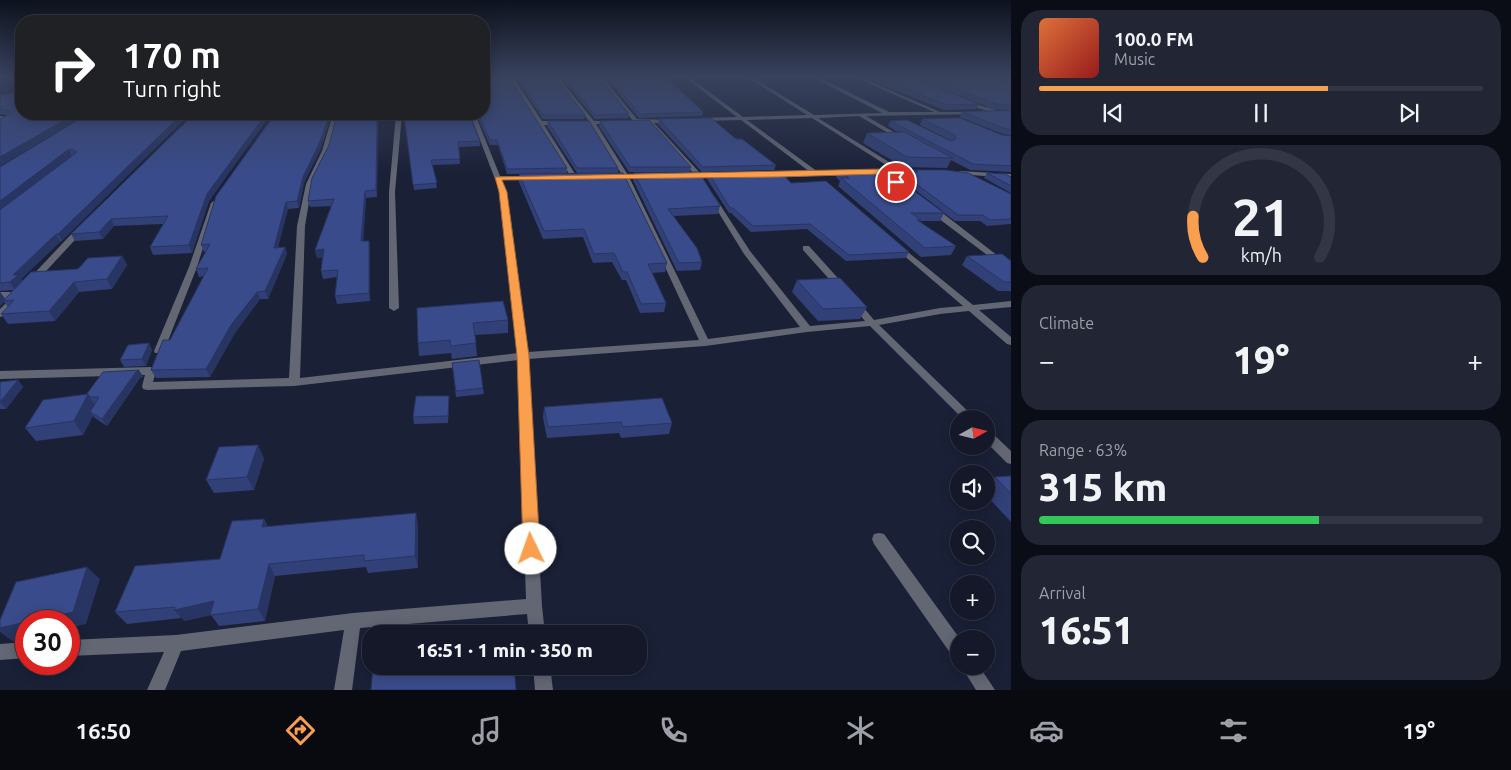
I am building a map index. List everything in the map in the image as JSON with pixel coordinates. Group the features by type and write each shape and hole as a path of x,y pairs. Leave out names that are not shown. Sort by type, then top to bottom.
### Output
{"street":[{"path":"531,109 574,177"},
{"path":"582,109 592,122 626,177 705,343"},
{"path":"626,109 636,121"},
{"path":"729,109 824,181"},
{"path":"801,109 900,171"},
{"path":"878,109 905,122"},
{"path":"933,109 960,121"},
{"path":"988,109 1011,116"},
{"path":"697,120 1011,112"},
{"path":"859,115 909,142"},
{"path":"0,118 10,118 0,123"},
{"path":"294,382 301,226 309,184 325,151 333,120"},
{"path":"394,308 392,192 398,120"},
{"path":"474,120 503,192 523,356 536,625"},
{"path":"627,121 678,121"},
{"path":"650,121 700,176 705,185"},
{"path":"574,122 618,122"},
{"path":"539,123 565,123"},
{"path":"958,170 981,182"},
{"path":"882,171 897,183"},
{"path":"863,172 934,171"},
{"path":"758,175 854,172"},
{"path":"951,172 1011,176"},
{"path":"600,177 653,176"},
{"path":"681,176 729,176"},
{"path":"565,178 583,177"},
{"path":"497,178 536,178"},
{"path":"710,193 747,252 807,329"},
{"path":"219,195 214,202 193,267 151,371 147,386 294,382 523,356 705,343 807,329 872,323 940,311 1011,304"},
{"path":"928,206 1011,270"},
{"path":"0,314 88,221"},
{"path":"890,239 1011,342"},
{"path":"806,248 872,323 961,410"},
{"path":"0,295 19,295"},
{"path":"0,375 151,371"},
{"path":"995,443 1011,459"},
{"path":"879,539 950,638"},
{"path":"80,647 176,643 353,621 534,606"},
{"path":"343,690 353,621"},
{"path":"156,690 176,643"},
{"path":"0,652 15,651"},
{"path":"542,675 544,690"},
{"path":"976,675 986,690"}],"building":[{"path":"1,109 15,109 15,120 65,120 0,157 0,119 12,113"},
{"path":"490,109 530,109 567,168 507,169 497,140 490,140 481,120 490,120"},
{"path":"539,109 580,109 585,115 543,115"},
{"path":"590,109 625,109 629,114 595,115"},
{"path":"636,109 700,109 703,112 640,114"},
{"path":"1011,110 1011,129 1006,129 962,112"},
{"path":"711,118 736,139 742,139 776,165 703,167 659,119"},
{"path":"960,118 1002,135 1011,136 1011,166 973,164 890,121 907,120 951,141 956,139 955,135 922,119"},
{"path":"78,120 176,120 13,275 18,275 10,282 0,283 0,210 76,153 76,151 69,149 0,201 0,167"},
{"path":"188,120 262,120 207,194 189,245 150,247 168,216 111,219 99,232 71,234"},
{"path":"271,120 328,120 319,144 303,177 297,201 286,202 274,248 285,247 265,291 257,292 231,325 206,369 151,370 163,340 170,340 208,268 196,269 210,244 201,245 216,196"},
{"path":"335,120 377,120 376,190 365,191 361,241 369,241 369,293 335,296 338,270 321,271 324,249 315,250 334,199 308,201 312,178 329,145"},
{"path":"405,120 471,120 480,141 458,142 460,159 431,160 437,183 413,185"},
{"path":"649,120 691,167 630,167 600,121"},
{"path":"548,121 589,121 618,168 577,168"},
{"path":"904,132 953,158 907,157 867,133"},
{"path":"839,170 886,170 944,213 911,213 921,220 917,220 956,246 925,248 841,178 849,178"},
{"path":"914,170 946,170 968,173 1011,194 1011,219 990,220 983,215 958,215 900,172 918,172"},
{"path":"699,172 720,206 668,209 697,248 702,262 679,263 634,173"},
{"path":"623,173 667,263 648,264 666,303 641,304 627,272 623,272 614,253 594,254 584,229 544,231 519,174"},
{"path":"782,173 791,183 826,181 909,252 849,255 810,224 753,226 733,208 730,208 709,174"},
{"path":"987,173 1005,174 1011,177 1011,186"},
{"path":"1002,254 1011,261 1011,282 1004,282 967,256"},
{"path":"122,256 107,279 74,282 49,311 1,314 14,300 3,301 31,272 78,269 88,258"},
{"path":"840,278 867,307 823,309 797,280"},
{"path":"503,301 508,320 473,323 476,343 451,346 450,340 418,343 417,308"},
{"path":"149,343 142,359 120,360 128,345"},
{"path":"479,360 483,388 456,391 452,363"},
{"path":"139,370 102,419 90,412 99,397 86,395 103,372"},
{"path":"18,380 0,402 0,382"},
{"path":"88,394 74,421 25,428 43,400"},
{"path":"416,396 449,396 448,416 413,417"},
{"path":"662,398 672,423 623,427 621,422 548,427 544,407"},
{"path":"258,445 247,477 206,480 219,447"},
{"path":"1011,476 1011,494 995,477"},
{"path":"416,513 415,556 364,561 364,555 269,564 258,609 210,615 214,601 174,610 175,607 115,612 135,566 220,559 232,521 264,519 262,527"},
{"path":"87,567 74,610 15,610 15,625 0,628 0,620 16,582"},
{"path":"372,675 515,675 516,690 371,690"}],"route":[{"path":"531,549 523,356 503,192 497,178 778,175 882,171 896,182"}]}
